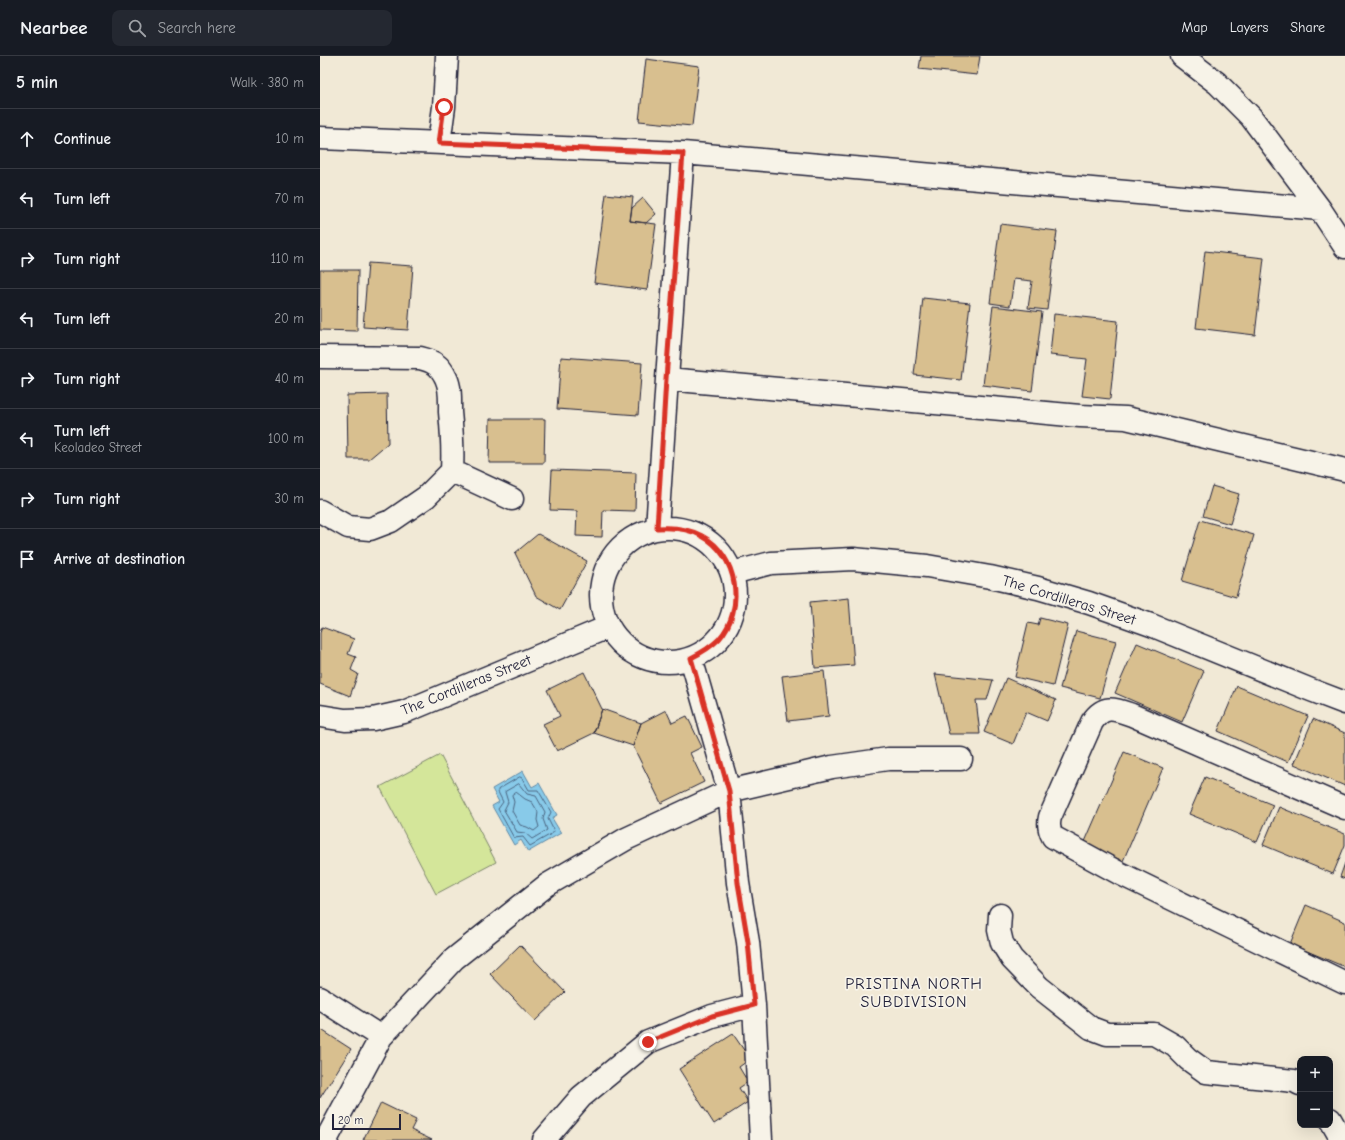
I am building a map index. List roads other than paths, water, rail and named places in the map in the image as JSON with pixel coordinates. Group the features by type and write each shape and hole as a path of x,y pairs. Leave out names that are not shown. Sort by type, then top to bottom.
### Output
{"street":[{"path":"439,143 444,107 447,56"},
{"path":"1182,56 1217,84 1251,116 1320,209 1345,247"},
{"path":"320,138 683,153 1320,209"},
{"path":"657,528 666,379 683,153"},
{"path":"320,357 420,358 432,361 437,365 446,378 449,391 452,472 426,497 391,521 370,529 348,527 320,511"},
{"path":"666,379 1080,416 1126,418 1345,470"},
{"path":"452,472 512,499"},
{"path":"673,527 689,530 703,536 715,546 725,558 732,573 735,595 734,607 729,624 719,639 706,650 691,658 675,662 659,662 643,658 629,651 617,640 608,627 601,606 601,585 608,564 620,547 637,534 657,528 673,527"},
{"name":"The Cordilleras Street","path":"732,573 771,563 854,559 927,566 990,577 1038,588 1089,603 1151,625 1345,703"},
{"name":"The Cordilleras Street","path":"320,716 345,720 373,720 404,712 608,627"},
{"path":"691,658 729,791 738,883 748,942 754,1005 761,1140"},
{"path":"1345,808 1132,716 1112,709 1104,710 1097,715 1092,722 1050,817 1049,824 1053,837 1126,877 1345,983"},
{"path":"326,1140 381,1037 454,959 547,885 626,839 729,791 832,767 888,759 961,759"},
{"path":"1000,915 999,930 1002,942 1012,959 1039,987 1091,1028 1107,1034 1154,1034 1175,1046 1188,1059 1206,1072 1294,1080 1297,1082"},
{"path":"320,998 381,1037"},
{"path":"544,1140 581,1097 648,1042 712,1016 754,1005"},
{"path":"1333,1124 1342,1140"}],"water":[{"path":"523,771 532,787 539,783 557,815 552,818 561,833 528,852 521,840 514,845 492,806 499,802 492,789"}],"district":[{"name":"PRISTINA NORTH SUBDIVISION","path":"914,993"}]}
